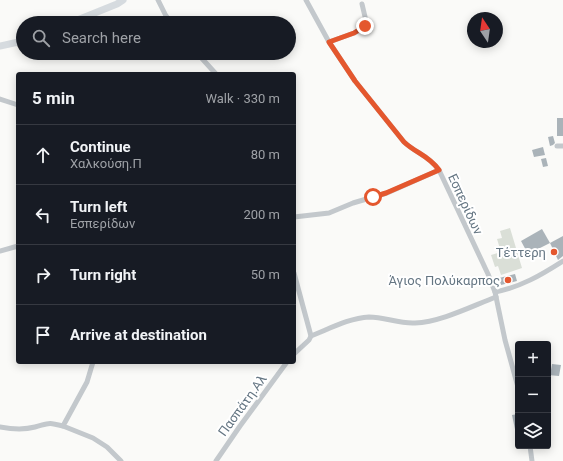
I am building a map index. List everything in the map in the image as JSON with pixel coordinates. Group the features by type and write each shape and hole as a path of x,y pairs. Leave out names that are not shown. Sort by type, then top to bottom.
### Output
{"main road":[{"path":"87,16 123,0"},
{"path":"0,46 16,43"}],"street":[{"path":"158,0 166,16"},
{"name":"Εσπερίδων","path":"306,0 329,42 355,81 404,142 410,148 428,158 439,170 466,231 488,274 496,295 505,340 515,377"},
{"path":"329,42 354,33 365,26 366,21 362,4"},
{"path":"203,60 214,72"},
{"path":"0,99 16,104"},
{"path":"557,146 563,146"},
{"path":"296,217 328,213 353,203 386,193 439,170"},
{"path":"0,251 16,247"},
{"path":"296,352 309,340 311,336 356,319 370,317 401,323 416,323 433,320 530,281 563,261"},
{"path":"296,280 311,336"},
{"path":"63,426 87,382 92,364"},
{"name":"Πασπάτη.Αλ","path":"216,461 286,364"},
{"path":"0,427 36,427 49,423 63,426 93,438 107,447 122,461"},
{"path":"530,449 532,461"}],"shaded area":[{"path":"510,228 522,268 501,275 498,266 495,267 491,255 501,252 497,239 502,238 500,231"}],"building":[{"path":"557,118 563,118 563,136 557,136"},
{"path":"553,136 555,143 550,146 548,137"},
{"path":"543,147 545,155 534,157 532,150"},
{"path":"546,158 548,166 543,167 541,159"},
{"path":"542,229 550,243 528,254 521,241"},
{"path":"563,236 563,256 558,260 550,243"},
{"name":"Άγιος Πολύκαρπος","path":"515,274 517,281 501,285 499,278"},
{"path":"552,364 561,365 559,376 551,375"},
{"path":"515,414 515,429 512,415"}],"place":[{"name":"Τέττερη","path":"554,252"},
{"name":"Άγιος Πολύκαρπος","path":"508,280"}],"route":[{"path":"365,26 362,30 329,42 355,81 404,142 410,148 428,158 439,170 386,193 373,197"}]}
